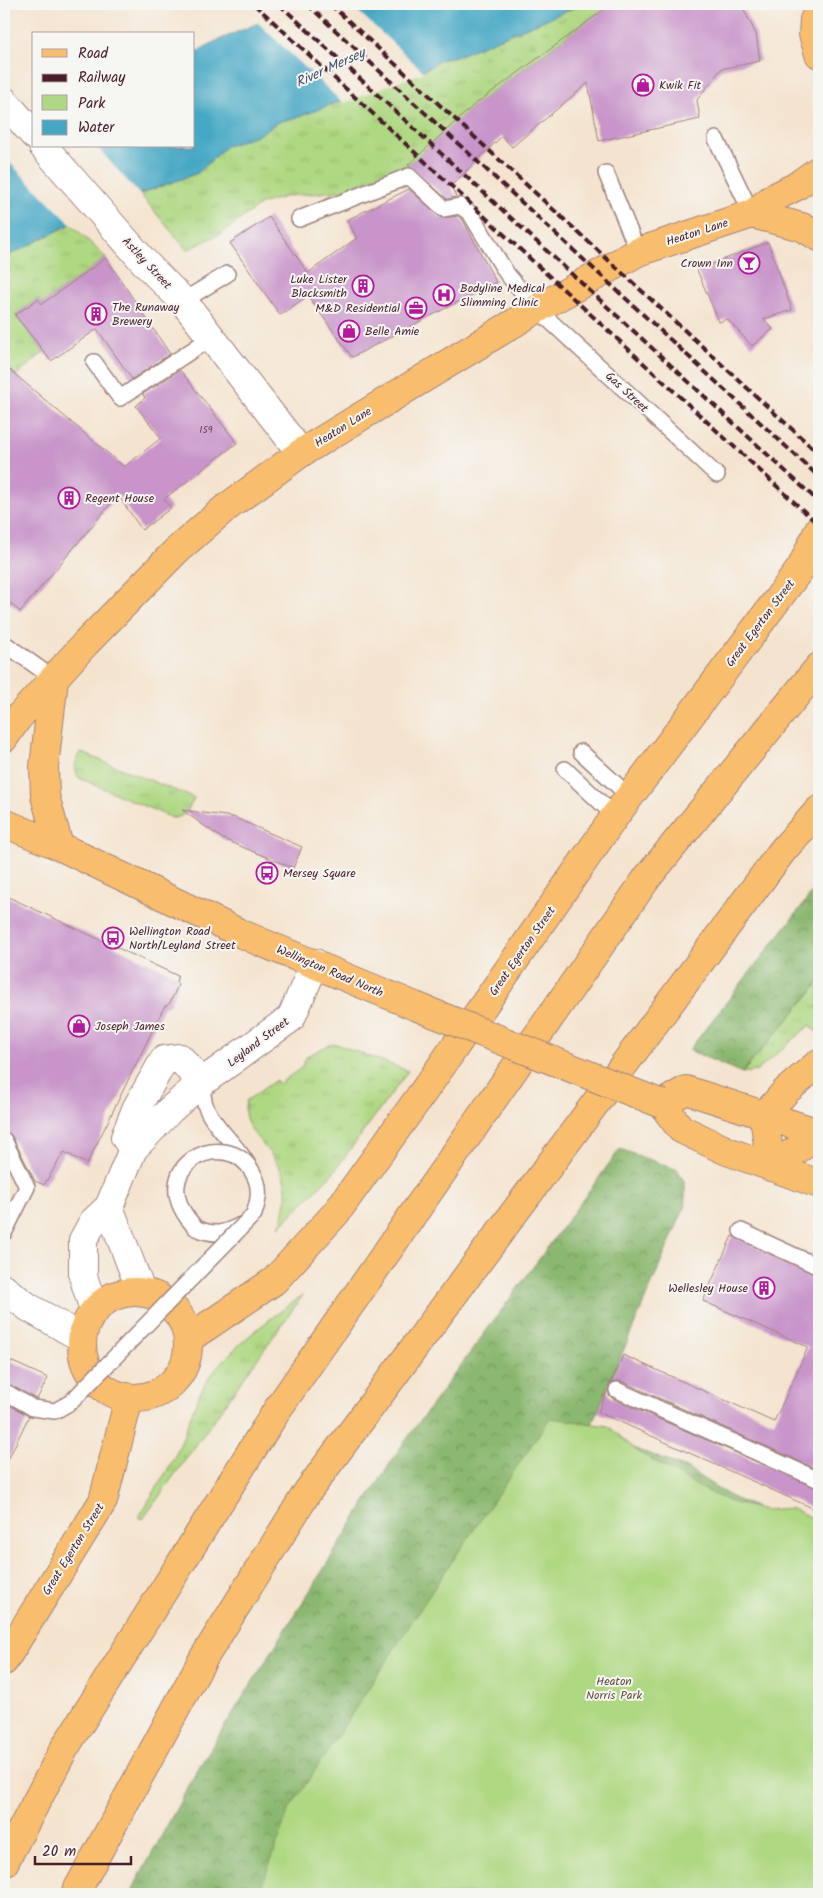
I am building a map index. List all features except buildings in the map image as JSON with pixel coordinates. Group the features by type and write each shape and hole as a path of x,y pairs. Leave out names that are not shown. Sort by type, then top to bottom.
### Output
{"main road":[{"path":"813,16 814,34 819,54"},
{"name":"Heaton Lane","path":"4,738 54,679 176,551 223,510 301,454 536,309 638,252 752,214 773,198 795,188 819,170"},
{"path":"752,214 802,227 819,237"},
{"name":"Great Egerton Street","path":"188,1339 274,1281 336,1213 431,1081 622,807 801,568 819,529"},
{"path":"4,1863 64,1749 278,1407 647,878 819,668"},
{"path":"54,679 44,767 45,796 59,846"},
{"path":"74,1894 203,1659 308,1491 783,850 819,810"},
{"name":"Wellington Road North","path":"4,823 59,846 244,935 415,1006 662,1104"},
{"path":"771,1168 764,1116 786,1091 819,1063"},
{"path":"819,1134 686,1090 662,1104 681,1129 771,1168 819,1184"},
{"path":"771,1168 819,1134"},
{"path":"142,1291 159,1297 173,1307 184,1322 188,1339 188,1355 183,1370 173,1383 160,1392 145,1398 129,1398 113,1394 99,1385 88,1371 82,1355 82,1338 94,1310 108,1299 124,1292 142,1291"},
{"name":"Great Egerton Street","path":"4,1661 104,1500 129,1398"}],"street":[{"name":"Astley Street","path":"4,101 32,132"},
{"name":"Astley Street","path":"46,148 146,264 183,301 301,454"},
{"name":"Leyland Street","path":"94,1310 83,1276 83,1240 93,1222 109,1207 133,1149 170,1110 201,1083 291,1018 315,963"},
{"path":"133,1149 125,1137 136,1109 164,1060 180,1058 201,1083"},
{"path":"109,1207 142,1291"},
{"path":"4,1289 28,1307 82,1338"}],"lane":[{"path":"716,139 752,214"},
{"path":"606,173 638,252"},
{"name":"Gas Street","path":"299,219 409,176 444,209 460,206 470,214 507,274 536,309 717,475"},
{"path":"183,301 226,274"},
{"path":"94,362 120,398 212,337"},
{"path":"4,643 54,679"},
{"path":"581,752 622,807"},
{"path":"565,769 622,807"},
{"path":"4,1391 33,1408 54,1411 72,1402 254,1214 259,1191 257,1180 250,1168 232,1154 220,1151 196,1157 186,1165 177,1179 178,1203 184,1216 196,1228 207,1233 224,1234 241,1225 253,1212 259,1194 253,1174 243,1156 215,1123 205,1106 201,1083"},
{"path":"4,1140 27,1187 4,1233"},
{"path":"741,1231 819,1267"},
{"path":"617,1390 819,1480"}],"green space":[{"path":"583,4 607,6 475,105 408,165 341,191 287,196 261,204 222,233 187,250 140,194 198,173 226,146 258,135 278,122 301,116 428,68 440,60 462,54"},
{"path":"71,224 106,258 42,304 38,299 15,315 44,352 16,376 4,365 4,258"},
{"path":"80,752 194,798 183,815 172,818 79,778 75,765"},
{"path":"819,884 819,983 742,1073 689,1050"},
{"path":"819,983 819,1035 810,1025 757,1071 742,1073"},
{"path":"336,1044 408,1071 333,1173 279,1227 286,1202 285,1182 279,1166 251,1129 245,1116 246,1101 276,1080 279,1084 301,1068 307,1056 329,1045"},
{"path":"620,1149 678,1170 685,1184 685,1206 589,1431 686,1468 733,1498 819,1533 348,1894 130,1894 199,1767 398,1451"},
{"path":"303,1295 143,1519 139,1517 176,1454 199,1396 209,1378 241,1343"},
{"name":"Heaton Norris Park","path":"550,1418 608,1426 637,1451 706,1491 733,1503 765,1510 790,1508 819,1521 819,1894 259,1894 289,1810 434,1588"}],"water":[{"name":"River Mersey","path":"302,4 583,4 462,54 440,60 428,68 301,116 278,122 258,135 226,146 198,173 106,206 4,258 4,160 32,144 32,148 195,148 195,52 214,42"}],"pier":[{"path":"296,4 350,4 424,72 343,103 256,21"},
{"path":"32,141 32,148 98,148 141,196 107,209 73,226 4,157"}],"railway":[{"path":"254,4 819,525"},
{"path":"279,4 819,502"},
{"path":"307,4 819,477"},
{"path":"330,4 819,454"}],"place":[{"name":"Kwik Fit","path":"643,85"},
{"name":"Crown Inn","path":"749,263"},
{"name":"Luke Lister Blacksmith","path":"363,286"},
{"name":"Bodyline Medical Slimming Clinic","path":"444,295"},
{"name":"M&D Residential","path":"416,308"},
{"name":"The Runaway Brewery","path":"96,314"},
{"name":"Belle Amie","path":"349,331"},
{"name":"Regent House","path":"69,498"},
{"name":"Mersey Square","path":"267,873"},
{"name":"Wellington Road North/Leyland Street","path":"113,938"},
{"name":"Joseph James","path":"79,1026"},
{"name":"Wellesley House","path":"764,1288"}]}
